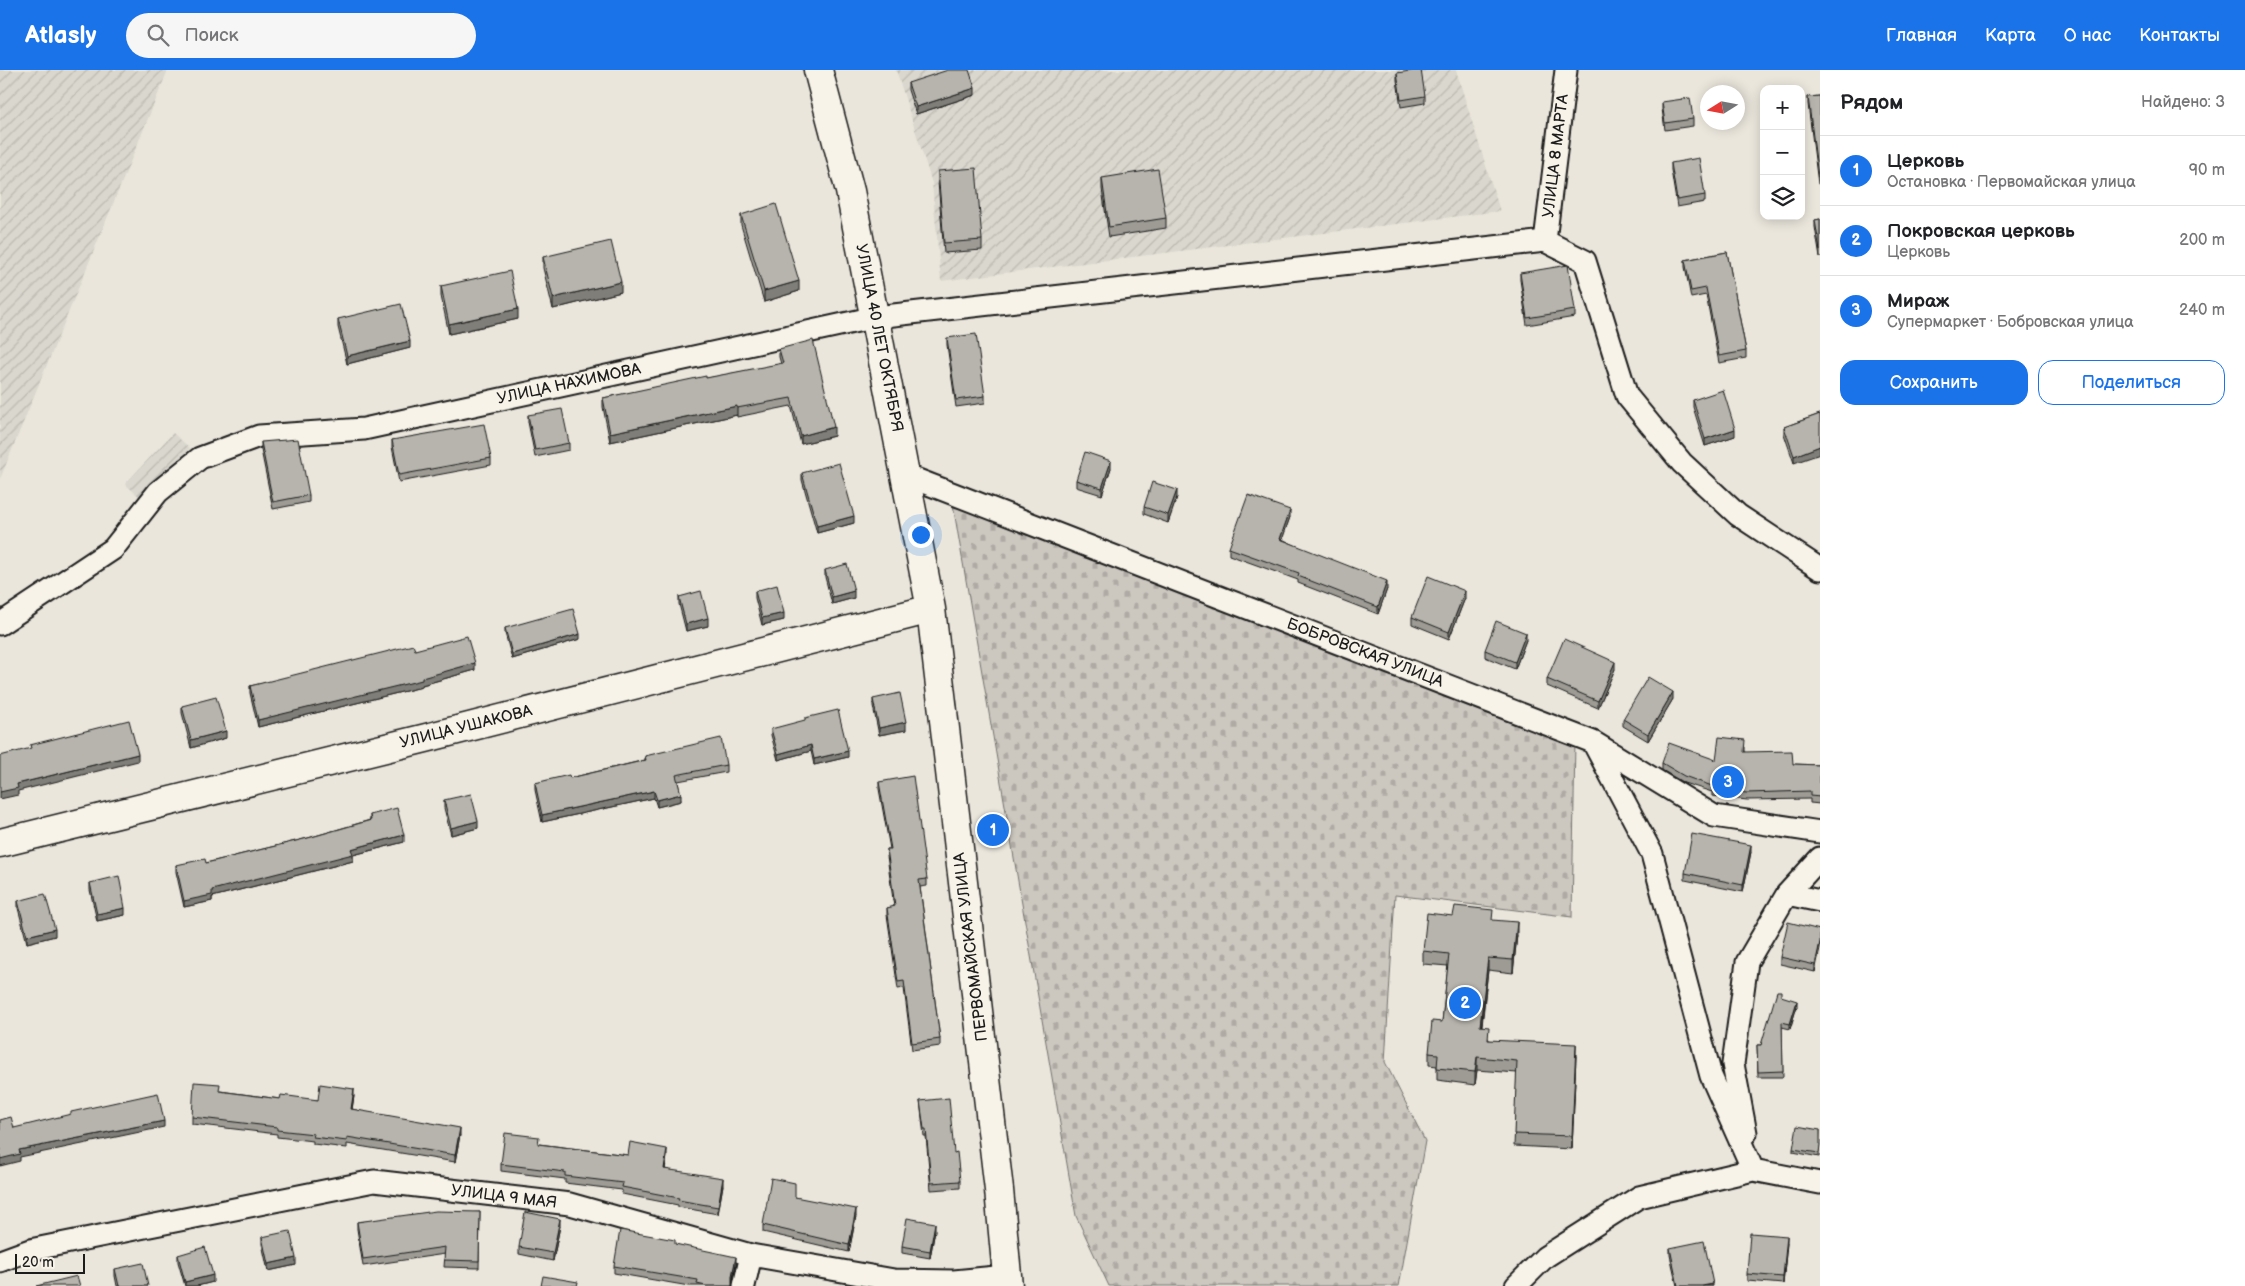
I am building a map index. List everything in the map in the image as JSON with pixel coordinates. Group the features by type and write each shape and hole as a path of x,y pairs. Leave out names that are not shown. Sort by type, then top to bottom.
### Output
{"main road":[{"name":"УЛИЦА 40 ЛЕТ ОКТЯБРЯ","path":"818,70 850,191 876,317 931,609"},
{"name":"УЛИЦА УШАКОВА","path":"0,843 426,738 931,609"},
{"name":"ПЕРВОМАЙСКАЯ УЛИЦА","path":"931,609 999,1190 1007,1281"}],"street":[{"name":"УЛИЦА 8 МАРТА","path":"1545,241 1566,70"},
{"name":"УЛИЦА НАХИМОВА","path":"0,624 113,549 158,492 200,458 259,436 364,430 876,317 1545,241"},
{"path":"1545,241 1585,261 1627,396 1682,463 1738,515 1820,570"},
{"name":"БОБРОВСКАЯ УЛИЦА","path":"905,475 1593,742 1714,816 1820,832"},
{"path":"1593,742 1652,854 1711,1076 1753,1170"},
{"path":"1753,1170 1733,1064 1747,962 1787,894 1820,858"},
{"path":"1787,894 1820,901"},
{"path":"1516,1286 1544,1257 1638,1197 1753,1170 1820,1183"},
{"name":"УЛИЦА 9 МАЯ","path":"0,1261 30,1250 374,1182 570,1204 751,1256 894,1280 969,1283 1007,1281"},
{"path":"744,1286 751,1256"}],"shaded area":[{"path":"0,70 168,70 0,479"},
{"path":"896,70 1456,70 1500,211 941,281 932,183"},
{"path":"173,433 190,448 142,499 125,484"}],"green space":[{"path":"953,505 1575,741 1572,917 1395,895 1385,1062 1425,1141 1399,1286 1109,1286 1076,1216"}],"building":[{"path":"948,70 969,70 975,88 916,107 908,83"},
{"path":"1421,70 1425,96 1401,100 1397,73"},
{"path":"1820,96 1820,177 1818,177 1808,97"},
{"path":"1690,98 1693,119 1665,123 1662,102"},
{"path":"1699,158 1705,195 1677,200 1671,163"},
{"path":"976,168 982,240 944,243 938,171"},
{"path":"1158,169 1166,218 1109,227 1102,178"},
{"path":"776,204 799,281 764,291 741,215"},
{"path":"1820,219 1820,251 1815,220"},
{"path":"611,241 621,282 553,298 543,257"},
{"path":"1727,252 1746,351 1719,356 1706,288 1691,291 1685,260"},
{"path":"1568,265 1575,310 1527,318 1520,273"},
{"path":"510,271 518,309 449,324 441,286"},
{"path":"401,304 410,341 347,356 338,319"},
{"path":"976,334 985,396 956,400 947,338"},
{"path":"813,340 834,427 801,436 791,398 737,408 737,406 610,433 603,398 706,376 706,378 783,363 779,349"},
{"path":"1723,390 1735,429 1705,439 1693,400"},
{"path":"562,409 569,443 535,450 528,415"},
{"path":"1820,414 1820,446 1794,456 1784,427"},
{"path":"484,424 491,458 399,475 392,440"},
{"path":"298,439 309,495 273,502 261,442"},
{"path":"1085,452 1111,461 1102,488 1076,480"},
{"path":"839,463 854,516 817,526 802,473"},
{"path":"1152,482 1177,490 1168,515 1144,507"},
{"path":"1248,495 1290,510 1280,539 1387,581 1378,607 1298,576 1299,573 1229,548"},
{"path":"847,564 854,591 832,597 825,570"},
{"path":"1428,576 1465,591 1449,632 1412,617"},
{"path":"777,585 784,613 762,618 755,591"},
{"path":"701,591 708,618 686,624 679,597"},
{"path":"573,609 580,634 512,654 505,628"},
{"path":"1496,621 1526,633 1515,662 1485,650"},
{"path":"467,636 475,663 422,678 422,680 258,720 250,686 413,645 415,650"},
{"path":"1564,639 1615,662 1598,701 1547,679"},
{"path":"1648,677 1673,692 1648,734 1623,719"},
{"path":"900,693 906,722 879,728 873,699"},
{"path":"216,697 226,731 191,740 182,706"},
{"path":"838,710 848,751 814,759 811,745 778,754 771,729"},
{"path":"129,720 138,754 17,784 18,788 0,792 0,756 31,748 30,745"},
{"path":"1719,737 1745,740 1744,752 1792,751 1793,764 1820,765 1820,797 1810,796 1810,791 1747,793 1712,789 1712,786 1684,776 1662,763 1669,743 1716,760"},
{"path":"721,738 726,765 676,775 681,794 657,800 654,791 542,815 535,783 569,775 570,778 646,760 645,756"},
{"path":"913,776 927,879 919,880 940,1039 912,1043 904,981 898,982 887,908 895,906 887,849 891,849 879,782"},
{"path":"471,794 478,821 451,828 444,800"},
{"path":"397,808 404,835 351,849 353,854 212,890 212,895 184,901 176,865 205,859 206,863 308,838 371,820 370,815"},
{"path":"1692,834 1751,845 1743,885 1685,873"},
{"path":"119,876 125,908 97,914 90,883"},
{"path":"45,894 55,929 27,936 18,901"},
{"path":"1455,906 1493,910 1492,920 1517,922 1513,960 1488,958 1480,1026 1489,1027 1488,1040 1576,1044 1572,1136 1514,1134 1517,1061 1477,1057 1475,1072 1437,1068 1438,1054 1429,1053 1432,1021 1442,1022 1449,954 1423,951 1427,913 1453,916"},
{"path":"1788,922 1820,930 1820,942 1815,965 1780,957"},
{"path":"1777,991 1781,991 1781,996 1797,1001 1790,1024 1782,1022 1783,1071 1758,1072 1757,1045 1761,1045"},
{"path":"194,1082 220,1084 219,1091 280,1099 281,1095 318,1100 320,1084 354,1089 351,1109 460,1128 455,1155 347,1137 347,1141 313,1137 314,1134 277,1130 277,1127 192,1117"},
{"path":"158,1093 164,1121 19,1150 20,1154 0,1159 0,1120 11,1117 14,1128 71,1114 71,1112"},
{"path":"949,1098 954,1153 957,1152 960,1181 931,1183 926,1129 924,1129 920,1101"},
{"path":"1797,1126 1820,1130 1819,1153 1793,1149"},
{"path":"505,1133 539,1137 538,1144 628,1155 630,1142 667,1149 664,1169 723,1178 718,1207 622,1187 623,1183 565,1176 565,1172 501,1164"},
{"path":"771,1178 795,1183 795,1197 856,1209 849,1245 763,1225"},
{"path":"436,1211 480,1212 479,1261 444,1260 445,1247 363,1259 357,1222"},
{"path":"525,1212 560,1219 553,1253 519,1247"},
{"path":"907,1218 935,1223 930,1251 902,1246"},
{"path":"620,1230 675,1240 675,1244 736,1257 732,1286 706,1286 697,1284 698,1280 614,1266"},
{"path":"290,1231 296,1258 268,1264 262,1237"},
{"path":"1750,1233 1787,1236 1783,1277 1747,1274"},
{"path":"1704,1241 1713,1284 1678,1286 1670,1248"},
{"path":"205,1247 213,1275 185,1282 178,1255"},
{"path":"143,1263 148,1286 119,1286 115,1269"},
{"path":"77,1276 80,1286 36,1286"},
{"path":"543,1276 578,1282 577,1286 541,1286"}],"place":[{"name":"Мираж","path":"1728,782"},
{"name":"Церковь","path":"993,830"},
{"name":"Покровская церковь","path":"1465,1003"}]}
